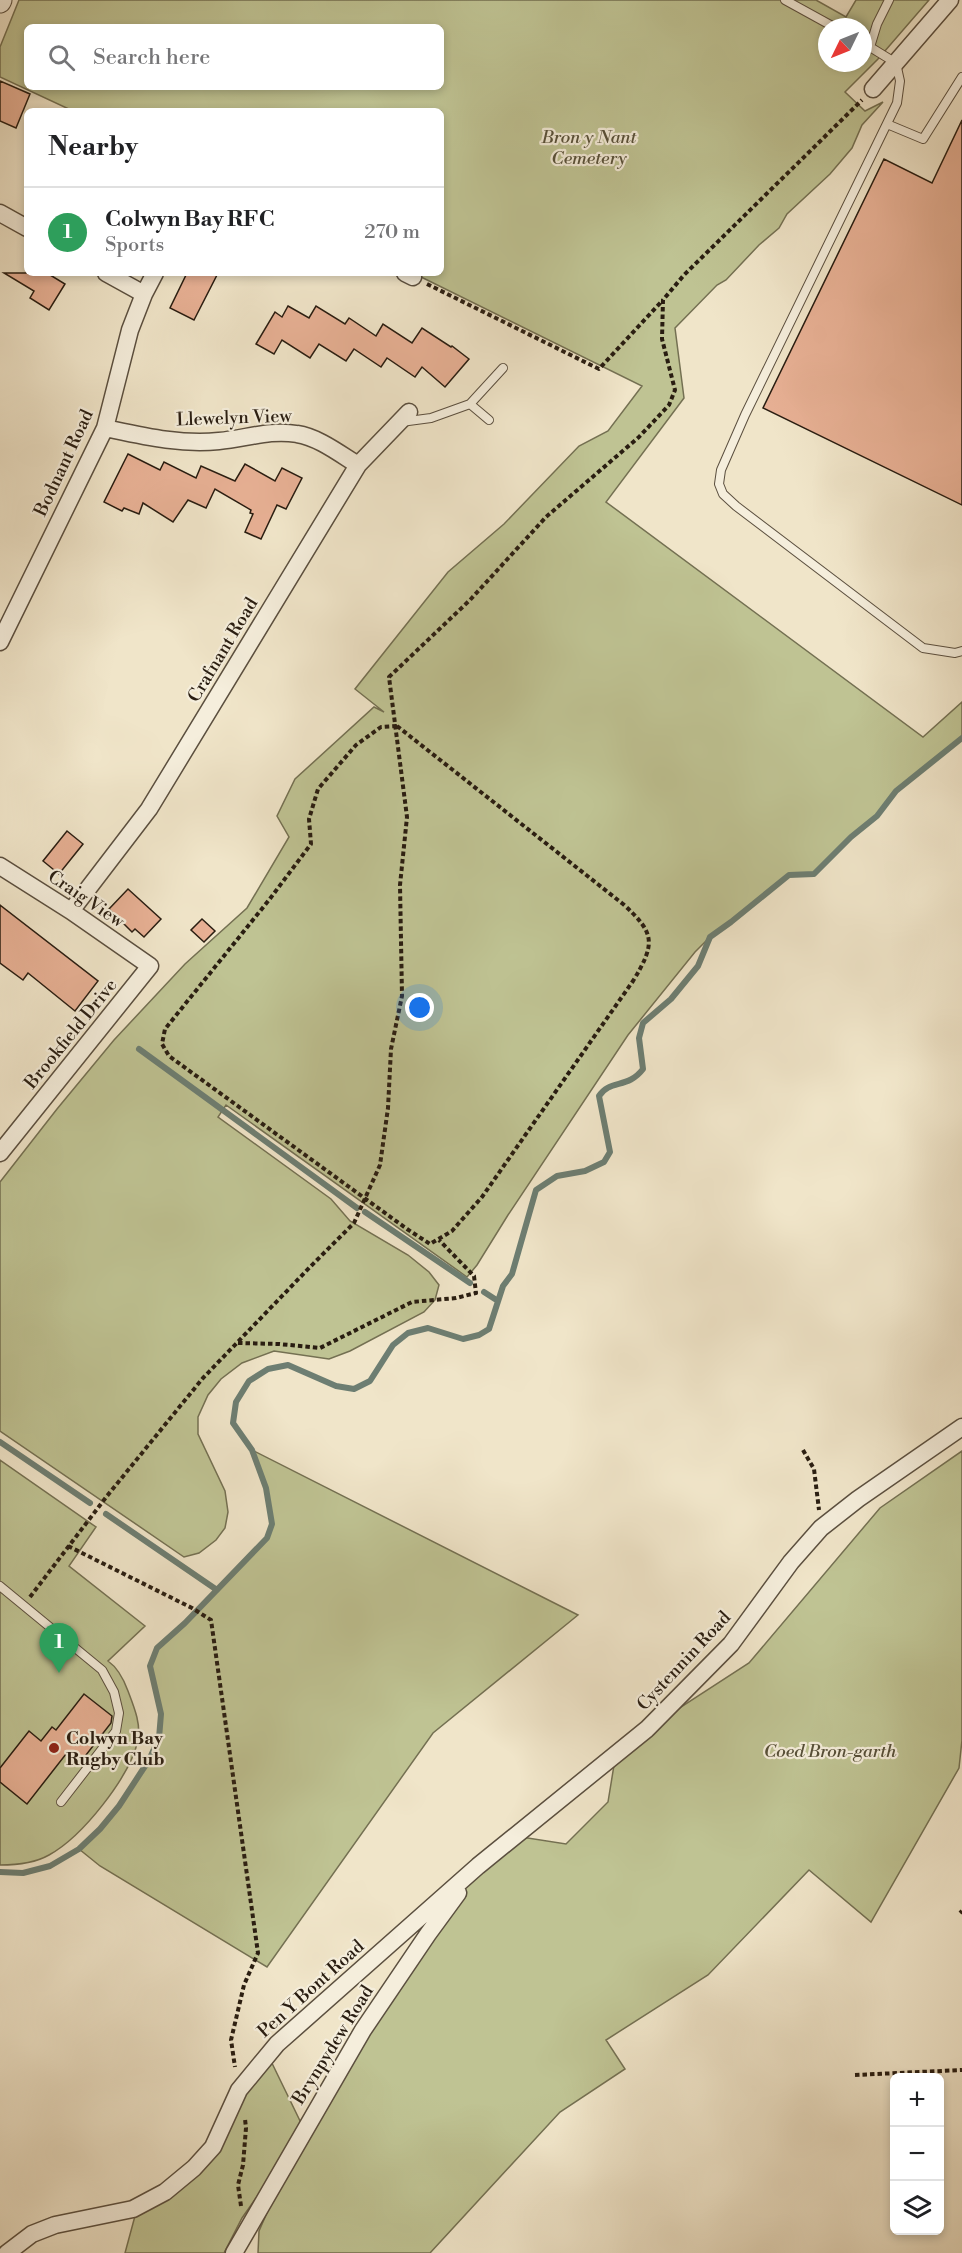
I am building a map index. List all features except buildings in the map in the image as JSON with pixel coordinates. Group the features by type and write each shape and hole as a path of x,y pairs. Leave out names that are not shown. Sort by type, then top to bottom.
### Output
{"street":[{"path":"873,89 950,0"},
{"path":"0,213 24,226"},
{"path":"111,276 144,294"},
{"name":"Bodnant Road","path":"0,642 105,428 130,330 153,276"},
{"name":"Crafnant Road","path":"71,912 149,809 358,465 405,417"},
{"name":"Llewelyn View","path":"105,428 151,438 188,442 219,441 274,432 298,434 321,443 358,465"},
{"name":"Craig View","path":"0,866 150,966"},
{"name":"Brookfield Drive","path":"0,1153 150,966"},
{"name":"Cystennin Road","path":"478,1866 647,1729 731,1644 791,1562 821,1528 858,1499 962,1427"},
{"name":"Pen Y Bont Road","path":"7,2253 32,2234 55,2225 133,2209 165,2192 194,2168 213,2147 239,2090 277,2044 478,1866"},
{"name":"Brynpydew Road","path":"234,2253 363,2030 428,1934 478,1866"}],"lane":[{"path":"785,0 818,18"},
{"path":"872,34 889,0"},
{"path":"957,0 962,5"},
{"path":"872,49 896,63 900,81 897,103 746,415 721,470 719,484 723,494 736,506 923,648 955,653 962,651"},
{"path":"886,124 923,139 962,77"},
{"path":"405,417 431,418 470,404 503,368"},
{"path":"470,404 489,420"},
{"path":"0,1586 102,1670 114,1692 120,1713 116,1731 61,1802"}],"path":[{"path":"411,276 599,369 684,275 873,89"},
{"path":"24,1606 68,1546 203,1378 354,1223 366,1200 380,1165 388,1107 391,1049 402,996 400,885 407,817 397,726 390,698 388,677 470,600 546,517 639,437 669,405 675,390 662,339 663,300"},
{"path":"397,726 623,904 643,922 650,941 647,958 633,981 482,1197 452,1232 430,1244 169,1056 162,1044 165,1029 311,844 309,819 318,789 356,744 381,727 397,726"},
{"path":"237,1343 320,1348 412,1302 456,1298 476,1293 474,1276 439,1240"},
{"path":"804,1450 814,1469 821,1528"},
{"path":"68,1546 192,1608 211,1620 258,1953 244,1985 231,2040 246,2128 243,2165 238,2186 245,2233"},
{"path":"855,2075 962,2070"}],"green space":[{"name":"Bron y Nant Cemetery","path":"19,0 816,0 846,17 856,0 929,0 872,65 872,18 818,18 818,72 865,72 845,92 865,111 883,102 862,125 852,148 830,174 787,214 779,228 759,245 726,280 717,285 675,328 684,398 606,502 923,737 962,702 962,738 896,791 877,816 851,837 814,874 789,875 710,937 695,952 628,1035 467,1277 226,1105 218,1117 331,1199 350,1221 408,1255 429,1272 439,1285 435,1300 424,1312 350,1351 329,1359 274,1351 242,1363 221,1379 208,1395 198,1417 198,1434 225,1491 228,1512 225,1528 216,1540 199,1553 184,1557 0,1431 0,1182 114,1040 185,964 247,908 289,837 277,816 295,779 374,707 384,712 355,689 448,572 504,524 579,446 608,431 642,386 419,276 444,276 444,108 67,108 28,90 444,90 444,24 24,24 24,88 0,77 0,47"},
{"path":"252,1450 578,1615 433,1733 267,1967 100,1866 79,1849 119,1806 149,1760 159,1738 161,1714 150,1666 157,1648 185,1623 267,1538 272,1524 266,1488"},
{"name":"Coed Bron-garth","path":"962,1451 962,1740 959,1768 871,1922 809,1870 708,1975 606,2040 625,2069 560,2112 430,2253 258,2253 259,2231 302,2133 242,2218 224,2253 125,2253 135,2216 209,2152 268,2055 304,2129 478,1866 515,1836 566,1844 608,1802 616,1753 647,1729 749,1663 880,1508"},
{"path":"0,1460 96,1527 69,1566 145,1626 108,1661 125,1683 135,1709 139,1734 133,1755 115,1788 76,1835 49,1855 19,1864 0,1865"}],"waterway":[{"path":"0,1872 23,1873 50,1866 79,1849 119,1806 149,1760 159,1738 161,1714 150,1666 157,1648 185,1623 267,1538 272,1524 266,1488 252,1450 233,1423 236,1402 249,1381 268,1369 288,1365 336,1386 354,1389 370,1381 393,1345 408,1333 428,1328 463,1339 479,1335 489,1329 503,1286 512,1274 536,1190 557,1176 585,1171 604,1162 610,1152 599,1096 608,1087 631,1079 643,1069 639,1038 643,1023 671,999 698,966 710,937 789,875 814,874 851,837 877,816 896,791 962,738"},
{"path":"139,1049 357,1208"},
{"path":"365,1212 470,1283"},
{"path":"484,1292 498,1301"},
{"path":"0,1442 90,1503"},
{"path":"106,1514 217,1590"}],"place":[{"name":"Colwyn Bay RFC","path":"59,1673"},
{"name":"Colwyn Bay Rugby Club","path":"54,1748"}]}
